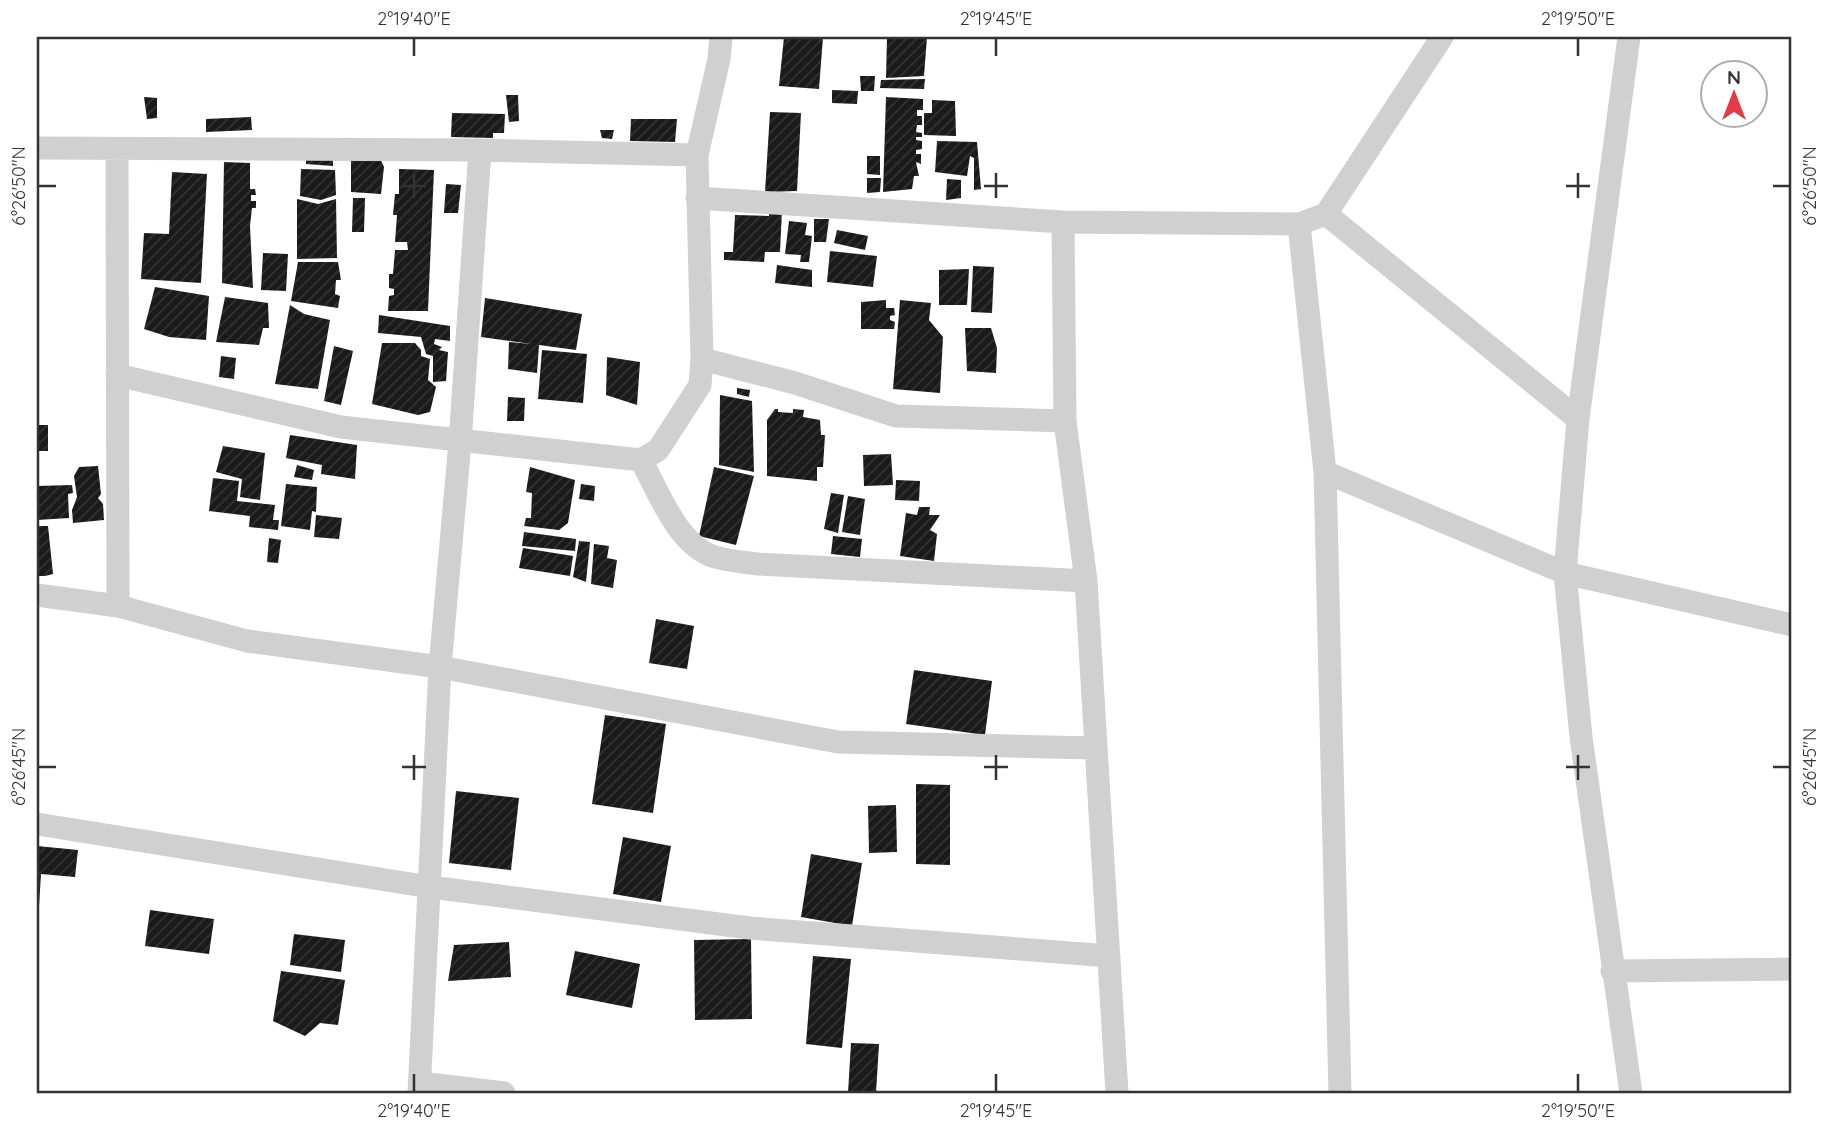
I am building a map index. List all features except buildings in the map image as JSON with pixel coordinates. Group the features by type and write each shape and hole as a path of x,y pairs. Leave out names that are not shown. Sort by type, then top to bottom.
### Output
{"street":[{"path":"117,375 341,427 641,460 659,450 699,385 702,359 697,155 719,59 721,37"},
{"path":"697,198 1063,222 1299,224 1326,214 1442,37"},
{"path":"1629,37 1578,419 1566,573 1581,737 1631,1093"},
{"path":"37,148 480,150 697,155"},
{"path":"117,149 118,606"},
{"path":"480,150 460,442 440,667 419,1088 504,1093"},
{"path":"1326,214 1578,419"},
{"path":"1063,222 1065,421 1086,581 1117,1093"},
{"path":"1299,224 1325,472 1340,1093"},
{"path":"702,359 845,397 896,416 1065,421"},
{"path":"641,460 679,528 694,544 713,557 758,564 1086,581"},
{"path":"1325,472 1566,573 1792,625"},
{"path":"37,595 118,606 247,641 440,667 838,742 1096,748"},
{"path":"37,824 430,887 750,928 1109,956"},
{"path":"1612,971 1792,969"}]}
